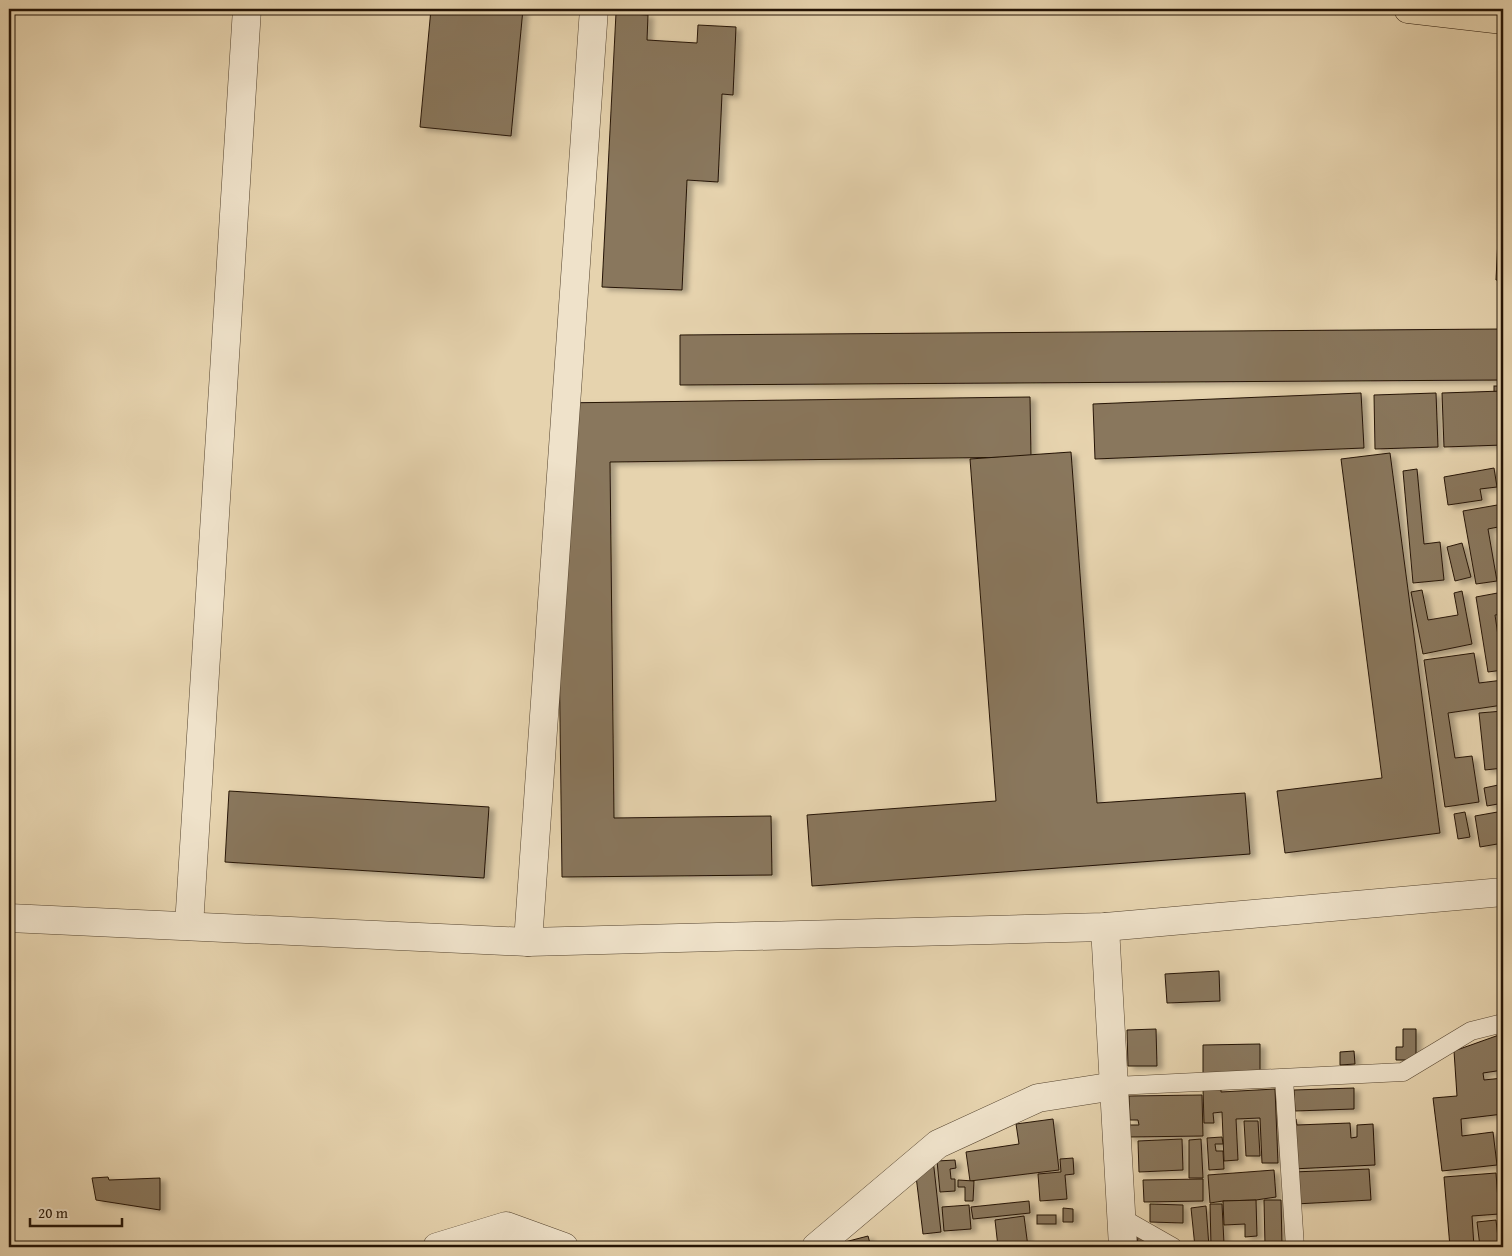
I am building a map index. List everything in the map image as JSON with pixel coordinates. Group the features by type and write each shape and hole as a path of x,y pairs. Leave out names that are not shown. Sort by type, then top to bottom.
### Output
{"highway":[{"path":"1408,9 1503,20"}],"street":[{"path":"189,926 247,9"},
{"path":"528,942 594,9"},
{"path":"9,918 528,942 1105,927 1503,892"},
{"path":"1105,927 1123,1247"},
{"path":"816,1247 938,1144 1038,1098 1115,1086"},
{"path":"437,1247 506,1226 564,1247"}],"lane":[{"path":"1115,1086 1403,1072 1471,1031 1503,1023"},
{"path":"1284,1079 1295,1247"},
{"path":"1122,1218 1173,1247"}],"building":[{"path":"431,9 523,9 511,136 420,127"},
{"path":"616,13 648,15 647,40 697,43 698,25 736,27 733,95 722,94 718,182 687,180 682,290 602,287"},
{"path":"1502,155 1503,280 1496,280"},
{"path":"1503,329 1503,380 680,385 680,335"},
{"path":"1494,386 1503,386 1503,419 1494,419"},
{"path":"1503,391 1503,445 1444,447 1442,393"},
{"path":"1361,393 1364,448 1095,459 1093,404"},
{"path":"1436,393 1438,447 1375,449 1374,395"},
{"path":"1030,397 1031,457 610,462 614,818 771,816 772,875 562,877 556,403"},
{"path":"1071,452 1097,803 1245,793 1250,854 812,886 807,815 996,801 970,459"},
{"path":"1390,453 1440,833 1285,853 1277,791 1382,778 1341,459"},
{"path":"1494,468 1497,487 1480,489 1482,500 1448,505 1444,477"},
{"path":"1417,469 1424,544 1440,542 1444,580 1413,583 1403,471"},
{"path":"1503,504 1503,526 1488,529 1497,581 1476,584 1463,511"},
{"path":"1462,543 1471,577 1455,581 1447,547"},
{"path":"1422,590 1428,620 1458,615 1454,593 1462,591 1472,644 1423,654 1411,592"},
{"path":"1503,592 1503,614 1495,615 1503,670 1488,672 1476,597"},
{"path":"1474,653 1479,683 1503,680 1503,705 1448,713 1455,758 1472,756 1479,802 1445,807 1424,660"},
{"path":"1503,711 1503,768 1485,770 1479,713"},
{"path":"1503,784 1503,803 1487,806 1484,788"},
{"path":"229,791 489,807 484,878 225,862"},
{"path":"1503,811 1503,843 1480,847 1475,816"},
{"path":"1465,812 1470,837 1458,839 1454,814"},
{"path":"1219,971 1220,1001 1167,1003 1165,974"},
{"path":"1156,1029 1157,1066 1128,1066 1127,1030"},
{"path":"1403,1029 1416,1029 1416,1060 1396,1060 1396,1047 1403,1047"},
{"path":"1499,1035 1503,1070 1483,1073 1484,1080 1503,1078 1503,1114 1461,1119 1462,1136 1493,1132 1497,1165 1442,1171 1433,1098 1457,1096 1454,1051"},
{"path":"1260,1044 1260,1073 1203,1074 1203,1045"},
{"path":"1354,1051 1355,1064 1340,1065 1340,1052"},
{"path":"1221,1087 1221,1092 1275,1089 1278,1163 1262,1163 1260,1118 1236,1119 1238,1160 1224,1161 1222,1112 1213,1113 1214,1123 1204,1123 1203,1088"},
{"path":"1354,1088 1354,1109 1295,1111 1294,1090"},
{"path":"1202,1095 1203,1136 1128,1137 1128,1125 1139,1125 1138,1120 1130,1120 1129,1096"},
{"path":"1053,1119 1059,1170 970,1181 966,1152 1019,1144 1016,1124"},
{"path":"1289,1119 1296,1119 1297,1125 1350,1123 1351,1138 1357,1137 1357,1125 1373,1124 1375,1165 1292,1169"},
{"path":"1244,1121 1258,1121 1260,1156 1246,1156"},
{"path":"1503,1133 1503,1169 1501,1169 1499,1134"},
{"path":"1222,1137 1223,1144 1215,1144 1216,1151 1223,1151 1224,1169 1209,1170 1207,1138"},
{"path":"1182,1139 1183,1170 1139,1172 1138,1141"},
{"path":"1201,1139 1203,1178 1189,1178 1189,1140"},
{"path":"1073,1158 1074,1174 1065,1175 1067,1199 1040,1201 1038,1174 1061,1172 1060,1159"},
{"path":"933,1159 941,1232 923,1234 916,1176"},
{"path":"955,1160 956,1168 950,1169 951,1179 955,1179 955,1191 940,1192 937,1161"},
{"path":"1369,1169 1371,1200 1295,1204 1293,1172"},
{"path":"1274,1170 1276,1197 1210,1203 1208,1175"},
{"path":"1496,1173 1499,1214 1472,1216 1474,1247 1450,1247 1444,1177"},
{"path":"108,1177 109,1180 160,1178 160,1210 96,1200 92,1178"},
{"path":"1203,1179 1203,1201 1144,1202 1143,1180"},
{"path":"958,1180 974,1181 973,1201 965,1201 965,1187 958,1187"},
{"path":"1256,1200 1257,1236 1245,1237 1245,1224 1224,1225 1223,1201"},
{"path":"1264,1200 1281,1200 1282,1245 1265,1245"},
{"path":"1029,1201 1030,1213 973,1219 971,1207"},
{"path":"1150,1204 1183,1205 1183,1223 1150,1222"},
{"path":"1210,1204 1222,1204 1224,1244 1211,1245"},
{"path":"969,1205 971,1229 944,1231 942,1207"},
{"path":"1206,1206 1209,1247 1195,1247 1191,1208"},
{"path":"1063,1208 1073,1209 1073,1222 1063,1222"},
{"path":"1037,1215 1056,1215 1056,1224 1037,1224"},
{"path":"1024,1216 1028,1247 998,1247 995,1220"},
{"path":"1496,1220 1499,1247 1480,1247 1477,1222"},
{"path":"868,1236 871,1247 843,1247 841,1243"},
{"path":"1138,1236 1152,1247 1137,1247"},
{"path":"1346,1243 1450,1245 1450,1247 1346,1247"}]}
